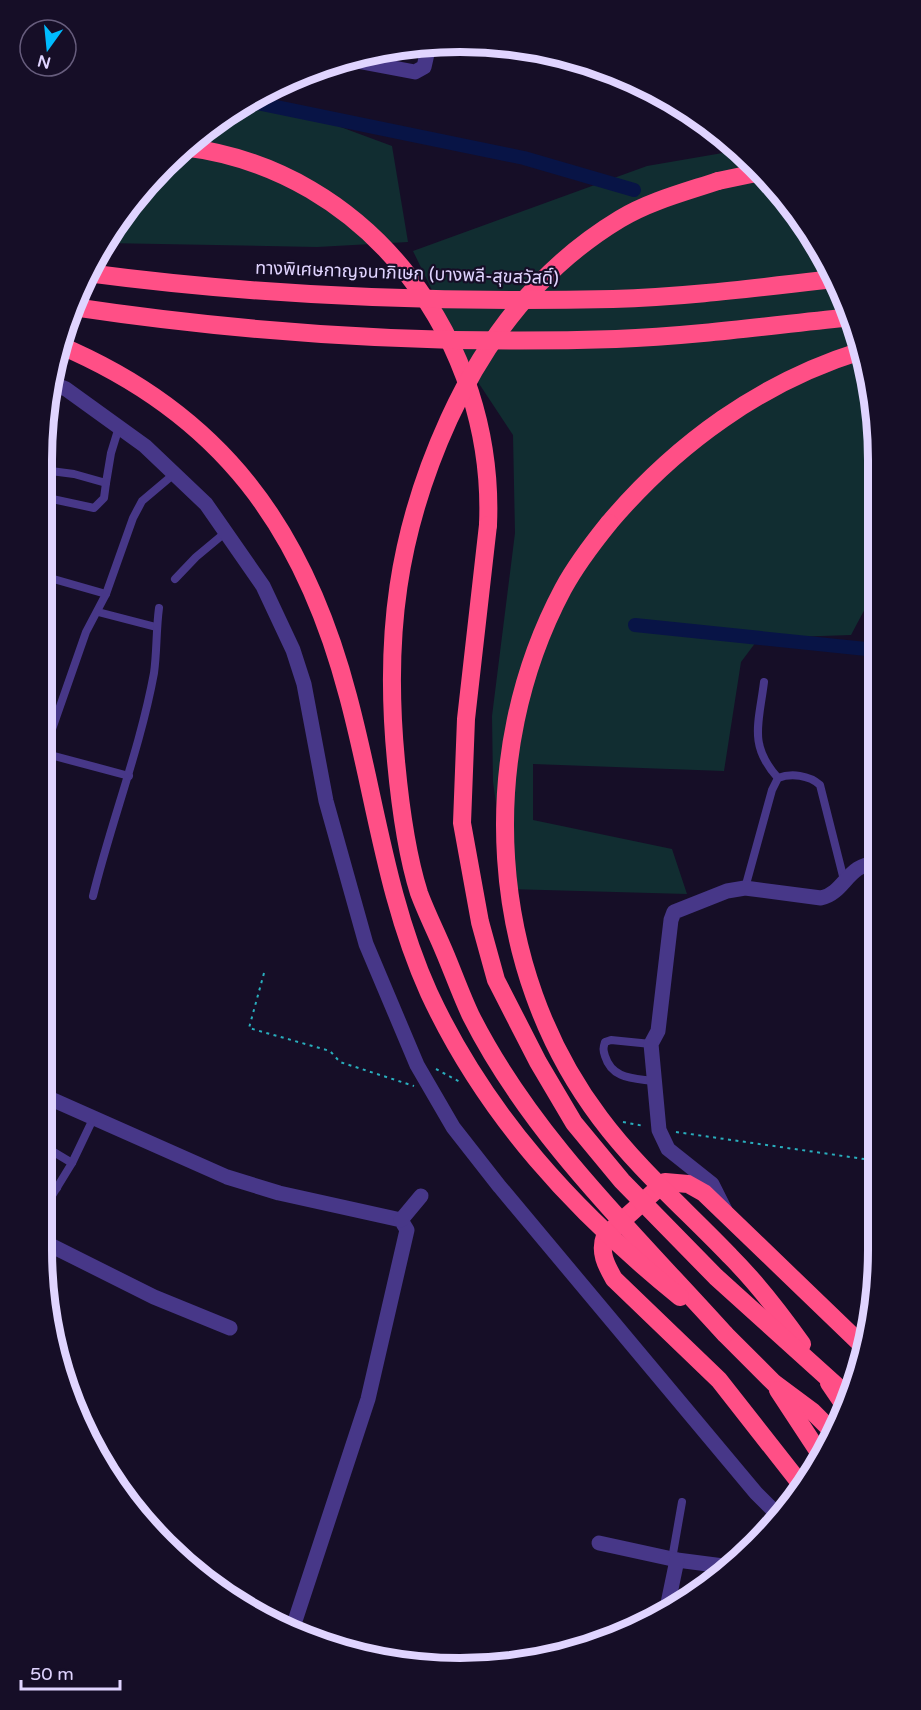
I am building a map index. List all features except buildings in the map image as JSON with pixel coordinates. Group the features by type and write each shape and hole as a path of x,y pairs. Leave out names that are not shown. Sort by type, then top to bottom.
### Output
{"highway":[{"path":"196,150 233,158 282,176 347,215 374,236 400,262 441,324 466,377 478,414 486,449 490,487 482,589 466,719 462,823 480,922 496,980 538,1062 574,1123 622,1181 716,1277 843,1391"},
{"path":"751,175 679,194 624,217 589,239 558,265 530,290 502,325 476,366 455,406 423,483 402,559 395,596 391,652 391,710 399,798 419,891 471,1016 519,1095 571,1163 725,1334 774,1383 813,1412 828,1427"},
{"name":"ทางพิเศษกาญจนาภิเษก (บางพลี-สุขสวัสดิ์)","path":"98,274 162,283 304,293 477,300 615,298 826,280"},
{"path":"82,308 156,320 300,334 476,342 619,339 843,318"},
{"path":"68,349 121,375 181,417 236,469 285,533 306,573 334,647 349,698 392,890 429,992 453,1041 482,1090 552,1179 633,1259 725,1334"},
{"path":"840,1399 822,1371 753,1280 634,1160 600,1118 571,1074 549,1033 522,959 507,879 505,800 511,745 521,700 546,624 564,588 609,523 664,464 697,436 734,410 807,371 855,353"},
{"path":"797,1480 748,1414 703,1363 614,1279 605,1264 601,1246 605,1236 665,1182 688,1184 704,1193 858,1341"},
{"path":"774,1383 817,1449"}],"street":[{"path":"368,63 415,72 424,67 427,54"},
{"path":"59,386 145,446 206,504 263,586 293,650 316,736 326,801 366,944 417,1065 453,1127 543,1240 756,1493 774,1511"},
{"path":"728,1216 712,1184 668,1149 659,1130 651,1044 658,1031 671,920 674,912 727,891 745,888 821,897 830,896 858,866 868,865"},
{"path":"52,1100 226,1177 279,1193 401,1220"},
{"path":"401,1220 421,1196"},
{"path":"295,1622 368,1399 406,1240 406,1230 401,1220"},
{"path":"52,1246 154,1297 230,1328"},
{"path":"599,1543 674,1559 719,1565"},
{"path":"668,1601 674,1559"}],"lane":[{"path":"52,499 94,508 104,498 111,453 119,427"},
{"path":"52,471 74,474 106,483"},
{"path":"52,728 86,632 106,594 133,518 142,501 174,474"},
{"path":"175,579 196,557 226,532"},
{"path":"52,579 106,594"},
{"path":"93,896 107,837 129,776 154,672 159,609"},
{"path":"98,612 156,627"},
{"path":"764,682 757,736 764,763 778,778"},
{"path":"52,756 129,776"},
{"path":"745,888 772,790 778,778 786,775 814,779 820,785 844,880"},
{"path":"651,1044 611,1040 605,1042 603,1050 608,1066 616,1074 653,1081"},
{"path":"52,1196 72,1163 93,1119"},
{"path":"52,1151 72,1163"},
{"path":"52,1185 57,1188"},
{"path":"674,1559 682,1502"}],"path":[{"path":"264,973 249,1028 330,1051 340,1062 433,1093"},
{"path":"659,1130 868,1160"}],"green space":[{"path":"260,106 300,112 392,146 408,242 317,247 115,243 137,212 172,172 212,137"},
{"path":"728,152 767,191 784,212 800,234 826,280 847,329 855,355 865,407 868,434 868,603 851,635 759,638 741,662 724,771 533,764 533,820 672,849 687,894 508,889 493,782 492,716 515,533 513,435 472,373 413,251 647,166"},
{"path":"867,928 868,1030 864,1029"}],"waterway":[{"path":"262,104 524,158 634,190"},
{"path":"635,625 868,649"}]}
